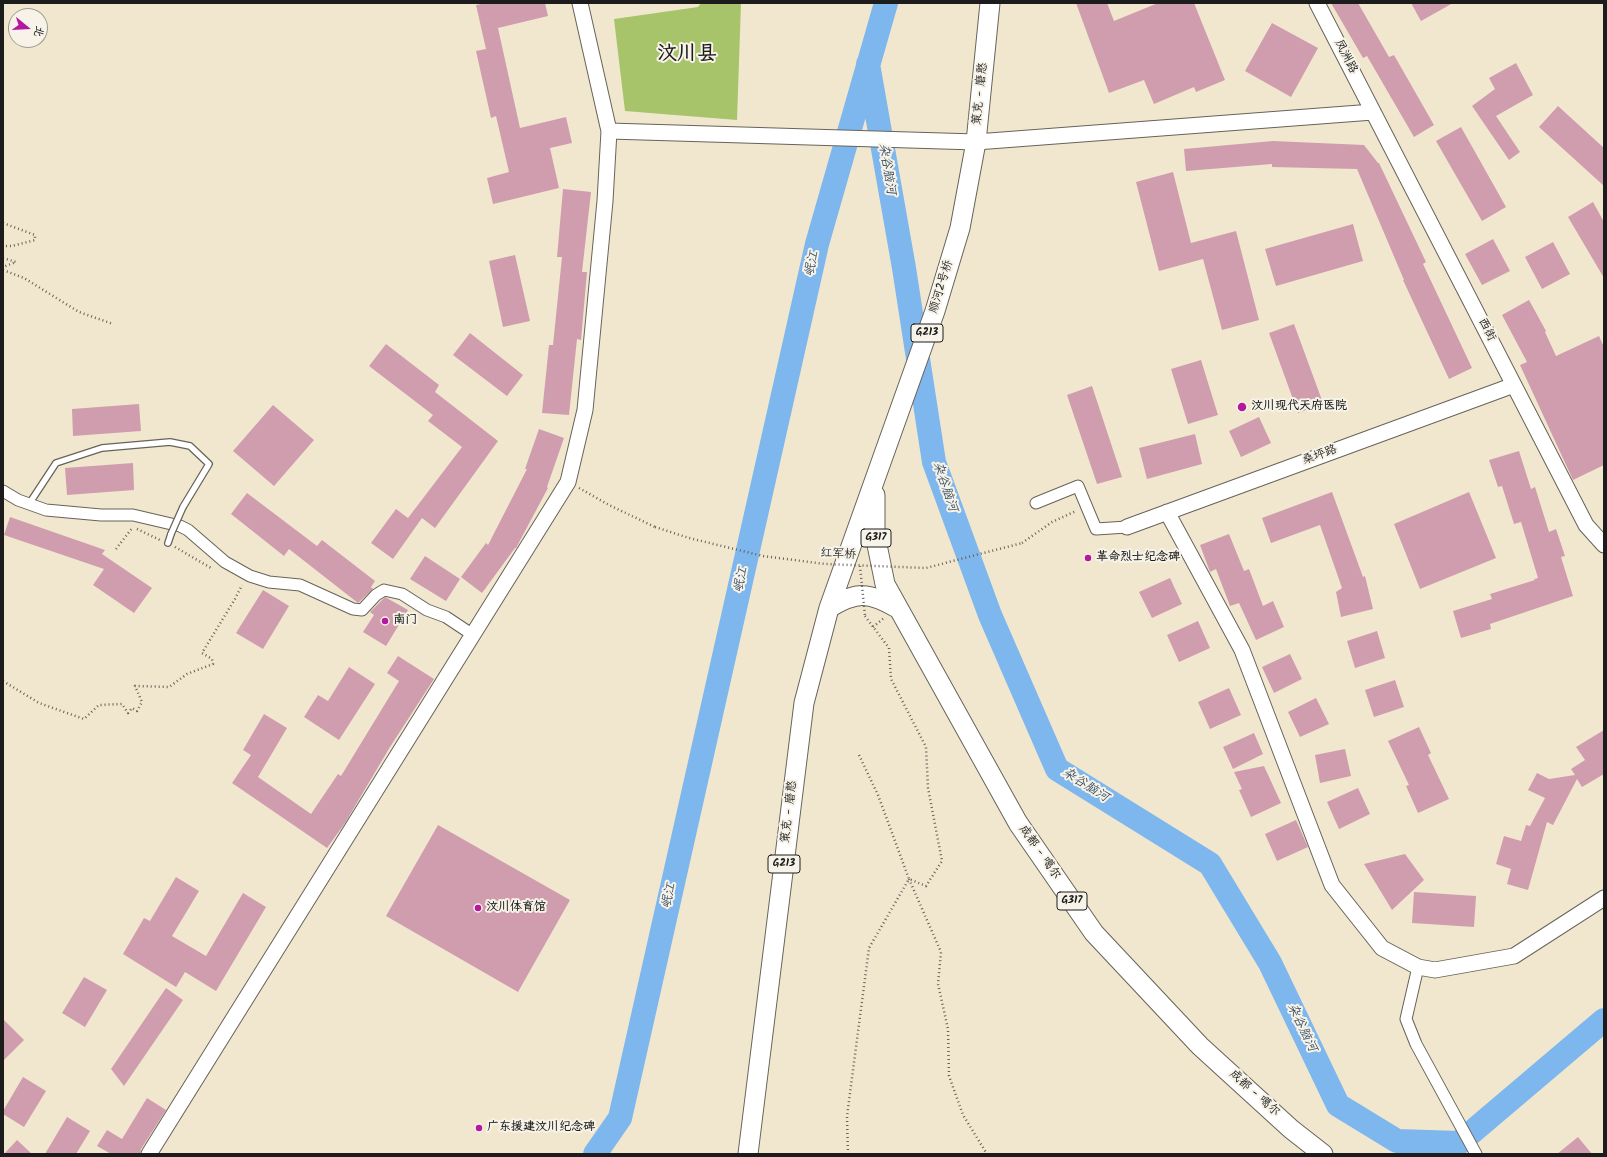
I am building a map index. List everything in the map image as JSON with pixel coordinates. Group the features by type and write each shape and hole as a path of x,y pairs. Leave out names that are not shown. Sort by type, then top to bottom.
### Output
{"highway":[{"name":"策克 - 磨憨","path":"968,184 976,142 990,3"},
{"name":"顺河2号桥","path":"876,480 936,311 960,228 968,184"},
{"name":"策克 - 磨憨","path":"748,1154 804,703 829,608 876,480"},
{"name":"成都 - 噶尔","path":"876,480 875,535 885,584 893,601 1018,823 1094,933 1200,1046 1291,1129 1323,1154"},
{"path":"829,608 845,598 857,595 872,596 893,601"}],"street":[{"path":"149,1154 568,482 585,410 605,201 609,131 580,3"},
{"name":"凤洲路","path":"1317,3 1373,112"},
{"path":"609,131 976,142 1373,112"},
{"name":"西街","path":"1373,112 1586,525 1604,545"},
{"name":"桑坪路","path":"1127,527 1514,385"},
{"path":"1036,502 1078,486 1096,529 1127,527"},
{"path":"3,491 18,500 46,510 101,515 133,515 180,526 188,530 225,562 250,576 269,582 300,585 353,609 362,610 376,595 384,590 402,594 427,610 446,617 473,635"},
{"path":"1167,512 1242,650 1332,885 1382,948 1418,967 1435,970 1514,956 1604,898"},
{"path":"1418,967 1406,1019 1416,1044 1476,1154"}],"lane":[{"path":"29,504 56,463 102,448 170,442 190,446 209,464 183,507 168,543"}],"path":[{"path":"3,224 35,235 35,240 12,246 3,246"},
{"path":"3,258 16,262 3,267"},
{"path":"3,270 24,278 79,312 112,324"},
{"name":"红军桥","path":"568,482 609,505 655,527 689,538 763,556 825,564 860,566 926,568 1022,543 1052,522 1087,506"},
{"path":"116,548 133,527 168,543 215,570"},
{"path":"860,566 865,616 889,648 891,679 926,747 928,788 942,861 926,886 909,879"},
{"path":"3,681 39,703 84,719 99,705 122,704 128,713 132,708 137,711 142,702 135,686 169,687 187,674 213,664 212,659 202,654 242,585 236,582"},
{"path":"859,755 878,795 909,879 941,952 938,984 948,1029 949,1076 963,1115 987,1154"},
{"path":"848,1154 847,1116 868,948 909,879"}],"green space":[{"path":"701,3 741,3 737,120 625,111 614,19 698,7"}],"building":[{"path":"486,3 545,3 548,16 498,28 520,128 566,117 572,143 550,148 559,188 493,204 487,178 509,172 496,116 491,118 476,51 486,49 476,5"},
{"path":"1076,3 1107,3 1114,21 1158,3 1194,3 1225,80 1196,92 1194,87 1154,104 1144,80 1109,93"},
{"path":"1331,3 1358,3 1389,57 1394,55 1434,125 1414,137 1367,56 1363,58"},
{"path":"1411,3 1453,3 1421,21"},
{"path":"1272,23 1318,48 1291,97 1245,71"},
{"path":"1516,63 1533,95 1496,116 1520,152 1509,160 1472,106 1495,89 1489,78"},
{"path":"1558,106 1604,148 1604,186 1539,127"},
{"path":"1461,127 1506,207 1482,221 1436,141"},
{"path":"1273,141 1364,145 1379,163 1426,262 1423,264 1472,368 1449,379 1403,280 1357,169 1272,167 1272,164 1186,171 1184,149"},
{"path":"1173,172 1191,243 1236,231 1259,320 1222,330 1203,259 1159,271 1136,182"},
{"path":"563,189 591,192 582,272 587,272 581,340 577,339 569,415 542,413 549,345 553,345 562,257 557,257"},
{"path":"1593,202 1604,222 1604,278 1568,217"},
{"path":"1353,224 1363,261 1276,286 1265,249"},
{"path":"1493,239 1510,271 1482,285 1465,254"},
{"path":"1553,242 1570,274 1542,289 1525,257"},
{"path":"515,255 530,321 503,327 489,261"},
{"path":"1529,300 1546,331 1545,332 1556,356 1599,336 1604,347 1604,465 1573,480 1520,365 1527,362 1502,315"},
{"path":"1294,324 1323,403 1298,413 1269,333"},
{"path":"470,333 523,375 507,396 453,355"},
{"path":"386,344 439,385 435,392 498,441 435,528 422,518 393,559 371,543 396,509 408,518 462,447 428,421 433,415 369,366"},
{"path":"1201,360 1218,415 1188,424 1171,369"},
{"path":"1092,386 1122,477 1097,484 1067,395"},
{"path":"139,404 141,431 73,436 72,409"},
{"path":"273,405 314,440 274,486 233,451"},
{"path":"1259,417 1271,443 1241,457 1229,431"},
{"path":"539,429 564,438 547,487 548,488 516,548 482,593 461,577 486,543 488,545 527,469 525,469"},
{"path":"1195,434 1202,464 1147,479 1139,448"},
{"path":"1519,451 1531,489 1535,487 1549,532 1556,529 1565,556 1561,557 1573,596 1490,624 1491,629 1461,638 1453,611 1492,599 1490,594 1538,578 1521,522 1514,524 1502,486 1498,487 1489,460"},
{"path":"133,463 134,490 67,495 65,468"},
{"path":"1332,492 1363,577 1365,576 1373,609 1341,617 1336,592 1342,588 1320,525 1271,543 1262,518"},
{"path":"1469,492 1496,558 1420,589 1394,524"},
{"path":"247,493 317,546 322,540 375,581 371,587 373,589 358,603 289,549 284,556 231,514"},
{"path":"10,517 105,550 102,554 152,588 134,613 93,585 104,569 4,535"},
{"path":"1229,534 1244,571 1249,569 1263,606 1273,601 1284,627 1256,640 1239,603 1230,606 1216,569 1210,572 1200,545"},
{"path":"425,556 460,579 446,601 410,579"},
{"path":"1170,578 1182,604 1152,618 1139,592"},
{"path":"263,590 289,606 263,649 236,633"},
{"name":"南门","path":"385,597 408,610 386,646 363,632 374,615 370,612"},
{"path":"1198,621 1210,648 1179,662 1167,635"},
{"path":"1377,631 1385,658 1355,668 1347,641"},
{"path":"1290,654 1302,679 1274,693 1262,667"},
{"path":"398,656 434,679 390,747 345,823 327,848 232,783 251,755 243,750 264,714 287,728 258,777 311,814 338,774 341,776 399,681 387,673"},
{"path":"349,667 375,684 339,740 304,717 318,695 328,701"},
{"path":"1395,680 1404,707 1374,717 1365,690"},
{"path":"1229,688 1241,715 1210,729 1198,702"},
{"path":"1316,698 1329,724 1300,737 1288,712"},
{"path":"1419,727 1431,753 1428,755 1449,799 1418,813 1406,786 1409,785 1388,741"},
{"path":"1604,730 1604,774 1582,787 1577,779 1553,825 1547,822 1528,890 1507,884 1511,869 1496,864 1504,836 1521,841 1526,825 1530,826 1545,798 1528,790 1537,773 1549,779 1575,775 1571,769 1585,760 1576,747"},
{"path":"1254,733 1263,754 1233,769 1223,747"},
{"path":"1345,749 1351,776 1320,783 1315,755"},
{"path":"1264,766 1281,803 1251,817 1239,790 1242,789 1234,772"},
{"path":"1358,788 1370,814 1339,829 1327,802"},
{"path":"1296,820 1308,847 1277,861 1265,834"},
{"name":"汶川体育馆","path":"438,825 570,900 518,992 386,916"},
{"path":"1405,854 1424,880 1392,910 1364,864"},
{"path":"176,877 199,891 172,936 206,956 243,893 266,907 216,991 185,972 176,987 123,954 144,918 150,921"},
{"path":"1414,892 1476,896 1474,927 1412,923"},
{"path":"84,977 107,990 85,1027 62,1013"},
{"path":"166,988 183,1000 124,1086 111,1069"},
{"path":"3,1019 24,1040 3,1061"},
{"path":"23,1077 46,1091 24,1127 3,1114 3,1111"},
{"path":"147,1098 166,1110 141,1149 140,1154 111,1154 97,1146 107,1130 122,1139"},
{"path":"67,1117 90,1131 76,1154 45,1154"},
{"path":"1578,1137 1592,1154 1557,1154"},
{"path":"17,1140 32,1154 4,1154"}],"waterway":[{"name":"岷江","path":"595,1154 620,1118 817,244 886,3"},
{"name":"杂谷脑河","path":"868,64 904,268 934,462 990,615 1057,769 1210,864 1270,963 1338,1105 1397,1141 1459,1143 1604,1020"}],"place":[{"name":"汶川现代天府医院","path":"1242,407"},
{"name":"革命烈士纪念碑","path":"1088,558"},
{"name":"南门","path":"385,621"},
{"name":"汶川体育馆","path":"478,908"},
{"name":"广东援建汶川纪念碑","path":"479,1128"}],"district":[{"name":"汶川县","path":"687,56"}]}
